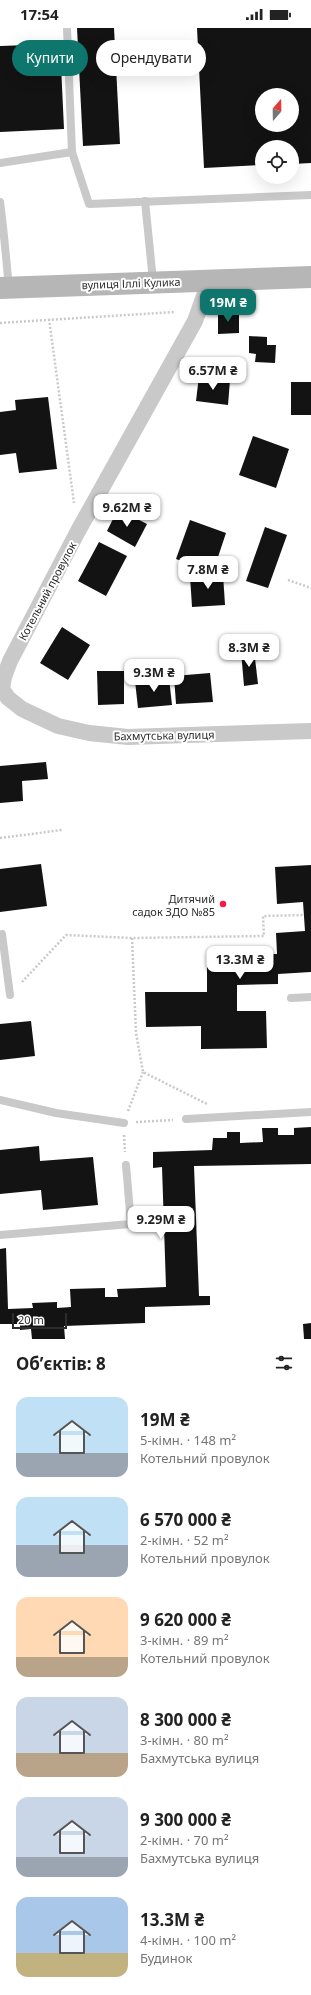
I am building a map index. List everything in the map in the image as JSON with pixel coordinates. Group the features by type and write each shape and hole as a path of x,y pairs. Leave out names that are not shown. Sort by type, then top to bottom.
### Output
{"street":[{"name":"вулиця Іллі Кулика","path":"4,288 153,281 311,277"},
{"name":"Котельний провулок","path":"22,709 8,698 2,689 4,677 10,662 78,531 195,321 210,279"},
{"name":"Бахмутська вулиця","path":"22,709 58,726 89,733 128,737 311,731"}],"lane":[{"path":"67,28 72,152 89,204 311,195"},
{"path":"0,163 72,152"},
{"path":"145,201 153,281"},
{"path":"0,202 6,247 4,288"},
{"path":"0,935 2,934 10,995"},
{"path":"291,998 311,997"},
{"path":"0,1100 56,1113 124,1122"},
{"path":"186,1119 311,1112"},
{"path":"0,1235 131,1224 126,1165"}],"path":[{"path":"0,323 174,312"},
{"path":"49,319 78,531"},
{"path":"288,580 311,588"},
{"path":"0,838 62,830"},
{"path":"10,995 66,936 132,938 264,936 263,916 304,915"},
{"path":"126,1165 124,1122 144,1072 136,1032 132,938"},
{"path":"144,1072 207,1104 214,1104"},
{"path":"124,1122 186,1119 207,1104"}],"building":[{"path":"77,28 114,28 115,40 96,40 96,76 116,76 120,144 83,146 79,76 88,76 88,40 78,40"},
{"path":"197,28 311,28 311,163 299,164 299,140 255,140 255,165 204,168 199,76 206,76 206,40 198,40"},
{"path":"0,46 12,46 12,76 62,76 64,129 0,132"},
{"path":"218,312 239,312 239,333 218,334"},
{"path":"249,336 267,337 267,345 276,345 275,363 255,362 256,354 249,353"},
{"path":"199,376 230,380 228,405 196,401"},
{"path":"291,382 311,382 311,415 291,415"},
{"path":"48,397 57,469 19,473 16,453 0,455 0,412 16,410 15,400"},
{"path":"253,436 289,449 276,488 239,475"},
{"path":"118,509 147,524 135,547 107,531"},
{"path":"190,520 226,533 213,572 176,559"},
{"path":"265,527 287,535 268,588 246,581"},
{"path":"99,542 127,556 106,596 78,581"},
{"path":"223,574 225,605 192,607 190,576"},
{"path":"62,627 90,645 68,680 40,663"},
{"path":"254,650 258,684 244,686 241,651"},
{"path":"97,671 124,671 124,704 98,705"},
{"path":"210,673 213,702 176,704 174,676"},
{"path":"169,678 172,705 138,708 135,681"},
{"path":"46,762 48,779 22,781 23,801 0,803 0,766"},
{"path":"41,864 47,906 0,912 0,869"},
{"path":"311,865 311,972 278,974 278,984 237,985 237,1011 266,1011 267,1048 201,1049 201,1026 146,1027 145,992 207,992 207,955 277,954 276,933 305,931 303,902 277,904 275,867"},
{"path":"31,1021 35,1056 0,1060 0,1024"},
{"path":"311,1127 311,1164 194,1166 199,1296 210,1296 210,1305 145,1307 145,1323 64,1326 65,1339 32,1339 31,1329 20,1330 20,1324 0,1324 0,1249 6,1248 8,1309 33,1308 32,1303 57,1302 57,1308 71,1307 70,1289 105,1288 105,1297 118,1297 117,1289 166,1287 162,1167 153,1168 153,1152 212,1150 213,1138 227,1138 227,1132 240,1132 240,1143 263,1142 262,1128 278,1128 278,1135 294,1135 294,1128"},
{"path":"39,1146 40,1161 93,1157 98,1205 43,1210 41,1190 0,1194 0,1150"},
{"path":"311,1323 311,1339 304,1339 303,1324"}],"place":[{"name":"Дитячий садок ЗДО №85","path":"223,904"}]}
